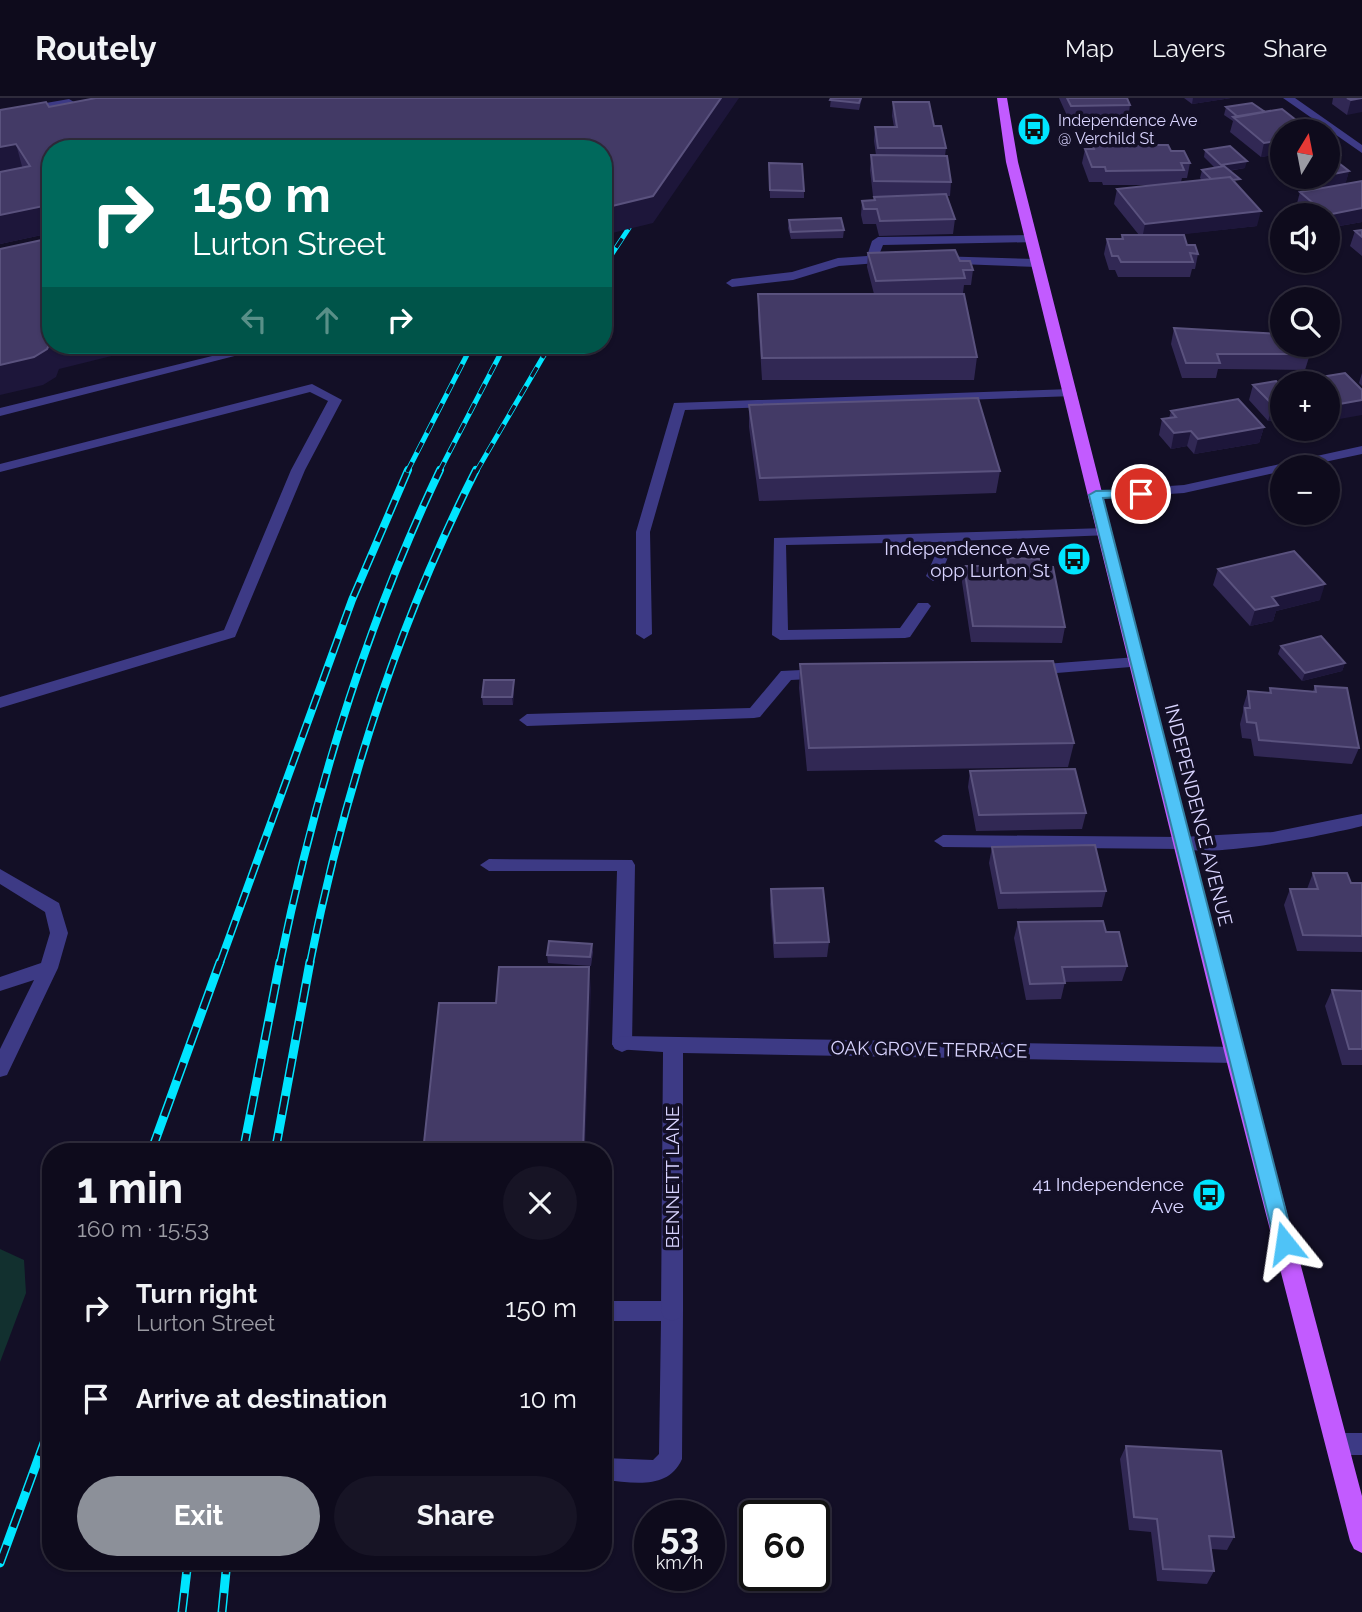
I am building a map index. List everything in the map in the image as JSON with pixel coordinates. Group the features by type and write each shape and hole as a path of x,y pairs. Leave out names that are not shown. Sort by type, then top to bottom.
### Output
{"main road":[{"name":"INDEPENDENCE AVENUE","path":"1002,98 1012,162 1037,263 1235,1055 1362,1541"}],"street":[{"path":"20,98 28,114"},
{"path":"1288,98 1362,150"},
{"path":"0,114 28,114 68,100"},
{"path":"872,258 878,241 1032,239"},
{"path":"732,283 793,276 838,262 872,258 898,259"},
{"path":"923,260 1037,263"},
{"path":"0,411 235,354"},
{"path":"43,385 85,391"},
{"path":"0,468 312,388 335,400 298,470 230,633 0,703"},
{"path":"0,411 16,399 22,390"},
{"path":"644,634 643,532 679,406 1070,393"},
{"path":"1339,455 1362,450"},
{"path":"1096,495 1184,489 1270,470"},
{"path":"923,606 905,633 780,635 779,541 1105,532"},
{"path":"933,576 950,537"},
{"path":"1010,671 1137,662"},
{"path":"527,720 754,713 787,675 842,674"},
{"path":"943,841 1261,842 1316,833 1362,820"},
{"name":"OAK GROVE TERRACE","path":"488,865 626,864 622,1044 1235,1055"},
{"path":"0,876 52,908 59,933 49,968 0,1069"},
{"path":"0,984 49,968"},
{"name":"BENNETT LANE","path":"612,1469 657,1471 670,1460 673,1044"},
{"path":"612,1311 672,1311"},
{"path":"1337,1444 1362,1444"}],"green space":[{"path":"0,1249 24,1260 26,1293 0,1362"}],"building":[{"path":"96,98 721,98 653,196 612,206 612,140 42,140 42,206 0,215 0,172 30,166 16,144 0,147 0,110 46,102 49,107"},
{"path":"861,98 859,103 830,100"},
{"path":"1067,98 1127,98 1130,105 1071,106"},
{"path":"893,102 929,102 934,126 941,126 946,148 878,148 875,127 897,127"},
{"path":"1252,103 1265,112 1238,117 1226,107"},
{"path":"1282,109 1295,119 1270,119 1270,142 1264,143 1233,117"},
{"path":"1093,145 1168,145 1171,151 1184,151 1190,163 1181,163 1184,170 1106,171 1105,167 1092,167 1085,149 1094,149"},
{"path":"1230,146 1247,161 1221,165 1205,150"},
{"path":"871,155 947,156 951,182 874,181"},
{"path":"769,163 802,164 804,191 770,190"},
{"path":"1340,164 1349,171 1340,173"},
{"path":"1224,166 1240,179 1211,179 1202,170"},
{"path":"1230,177 1261,211 1145,224 1117,189"},
{"path":"1362,181 1362,208 1340,212 1340,203 1313,203 1300,192 1340,189 1340,185"},
{"path":"946,194 955,219 880,221 877,209 864,209 862,201 875,200 874,197"},
{"path":"841,218 844,230 791,232 789,220"},
{"path":"1122,235 1184,235 1187,245 1195,245 1198,254 1190,253 1193,262 1121,262 1118,256 1112,256 1107,239 1123,239"},
{"path":"42,240 42,352 34,357 0,365 0,249"},
{"path":"955,250 960,261 970,261 973,270 963,270 965,278 876,281 868,253"},
{"path":"758,294 964,294 977,357 762,358"},
{"path":"1174,328 1270,333 1270,354 1217,354 1220,363 1186,363"},
{"path":"1345,373 1362,390 1362,400 1340,404 1340,374"},
{"path":"1270,382 1270,402 1253,385"},
{"path":"978,398 1000,471 760,478 749,405"},
{"path":"1238,399 1264,427 1198,439 1191,431 1174,433 1162,419 1176,417 1171,411"},
{"path":"1294,551 1325,584 1272,597 1278,605 1255,610 1218,569"},
{"path":"1007,558 1039,559 1040,566 1053,567 1065,627 973,626 964,566 1009,566"},
{"path":"1321,636 1345,663 1305,673 1281,646"},
{"path":"1053,661 1074,743 809,748 800,664"},
{"path":"484,680 514,680 512,697 482,697"},
{"path":"1315,686 1347,688 1359,748 1259,740 1256,723 1247,722 1245,708 1250,708 1248,691 1271,693 1270,688 1316,692"},
{"path":"1075,769 1086,813 979,815 970,771"},
{"path":"1095,845 1106,891 1001,893 992,847"},
{"path":"1313,873 1347,873 1351,883 1362,883 1362,936 1303,935 1290,889 1318,889"},
{"path":"823,888 829,942 775,943 771,889"},
{"path":"1103,921 1106,932 1119,932 1127,966 1062,967 1065,983 1030,984 1018,922"},
{"path":"549,941 592,944 590,957 547,955"},
{"path":"499,967 589,967 583,1143 424,1143 439,1003 496,1003"},
{"path":"1332,990 1362,991 1362,1049 1349,1049"},
{"path":"1126,1446 1221,1451 1234,1537 1209,1536 1214,1571 1163,1569 1157,1519 1134,1517"}],"railway":[{"path":"612,254 629,228"},
{"path":"408,470 467,354"},
{"path":"440,471 500,354"},
{"path":"476,472 545,354"},
{"path":"220,963 352,600 408,470"},
{"path":"310,963 339,836 376,711 422,589 476,470"},
{"path":"280,963 309,836 345,712 388,589 440,471"},
{"path":"154,1143 220,962"},
{"path":"245,1143 280,962"},
{"path":"277,1143 310,962"},
{"path":"0,1563 42,1449"},
{"path":"182,1612 187,1570"},
{"path":"222,1612 226,1570"}],"place":[{"name":"Independence Ave @ Verchild St","path":"1034,129"},
{"name":"Independence Ave opp Lurton St","path":"1074,559"},
{"name":"41 Independence Ave","path":"1209,1195"}],"route":[{"path":"1141,494 1096,495 1208,949 1285,1243"}]}
